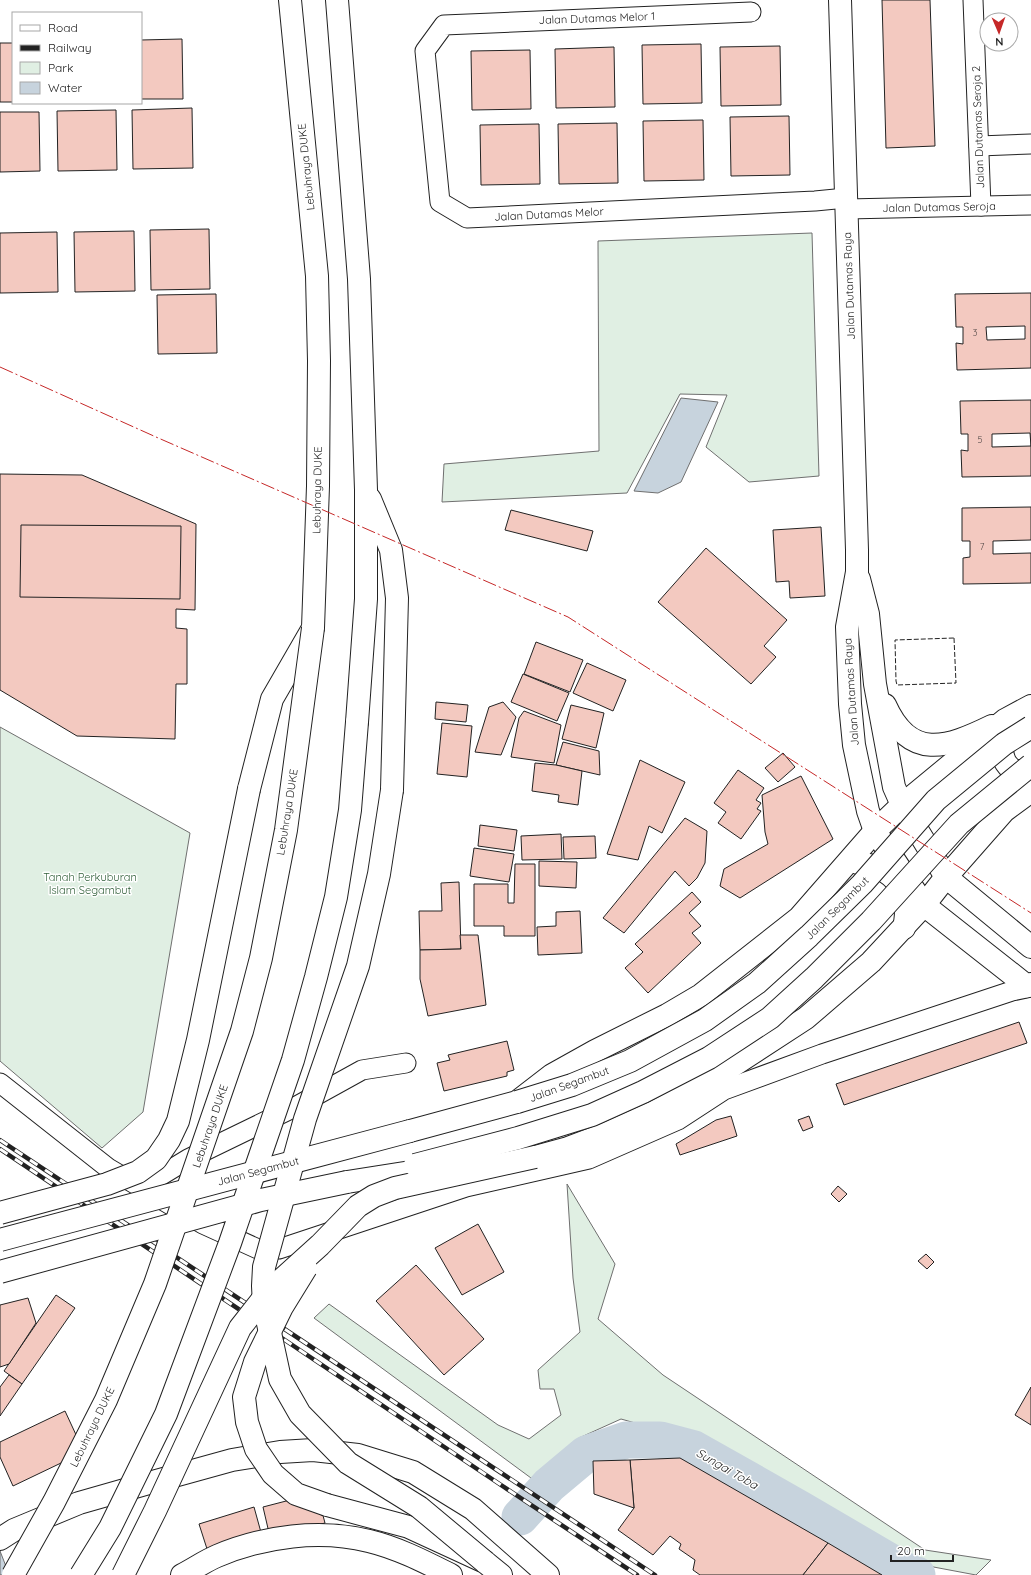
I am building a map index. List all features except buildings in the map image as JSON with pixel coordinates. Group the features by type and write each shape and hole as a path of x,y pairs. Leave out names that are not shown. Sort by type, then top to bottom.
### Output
{"main road":[{"name":"Lebuhraya DUKE","path":"13,1575 54,1502 106,1400 155,1284 242,1031 261,958 286,830 313,628 318,486 319,361 317,276 290,0"},
{"path":"81,1575 110,1528 166,1414 230,1243 293,1060 336,897 350,810 366,599 366,490 359,279 337,0"},
{"name":"Jalan Dutamas Raya","path":"840,0 857,572 847,627 850,704 854,745 868,810 875,831 924,905 1030,986"},
{"path":"366,490 391,550 397,598 392,790 379,874 358,966 305,1119 264,1266 264,1304 280,1379 300,1414 348,1463 419,1507 493,1569"},
{"name":"Jalan Dutamas Raya","path":"857,572 868,614 875,684 894,787 902,805 946,877 1031,948"},
{"path":"0,1213 107,1184 138,1172 156,1159 169,1140 178,1121 198,1040 249,789 272,700 313,628"},
{"path":"875,684 892,720 900,731 911,740 928,744 949,744 961,741 1005,720 1030,713"},
{"path":"1030,713 1003,734 1002,753 1004,761 1012,770 1031,773"},
{"name":"Jalan Segambut","path":"0,1240 517,1102 572,1085 630,1061 705,1020 757,982 809,936 862,884 936,800 1004,744 1030,713"},
{"path":"517,1102 552,1075 667,1015 701,995 798,918 875,831 902,805 1005,720"},
{"path":"347,1182 518,1138 592,1115 643,1092 709,1058 770,1018 814,978 871,921 959,824 1031,764"},
{"path":"123,1575 155,1511 240,1328 269,1291 320,1245 358,1206 374,1196 395,1188 535,1157 568,1148 605,1134 656,1111 697,1089 806,1018 871,962 904,928 946,877 1004,811 1031,791"},
{"path":"847,864 858,863 875,866 890,875 898,883 906,905 904,928"},
{"path":"0,1272 261,1200 347,1182 426,1169 535,1157"},
{"path":"320,1245 282,1307 255,1362 244,1397 247,1422 256,1449 273,1474 296,1494 327,1505 409,1526 493,1569"},
{"path":"0,1539 14,1530 79,1503 156,1481 232,1460 280,1452 313,1450 358,1455 413,1472 473,1509 548,1575"},
{"path":"182,1575 217,1556 247,1546 289,1536 337,1535 370,1541 414,1556 451,1575"},
{"path":"200,1575 217,1556"}],"street":[{"name":"Jalan Dutamas Seroja 2","path":"973,0 981,206"},
{"name":"Jalan Dutamas Melor 1","path":"444,25 751,12"},
{"name":"Jalan Dutamas Melor","path":"444,25 425,51 440,202 467,218 815,201 847,203"},
{"path":"979,146 1031,144"},
{"name":"Jalan Dutamas Seroja","path":"847,203 981,206 1031,205"},
{"path":"0,1083 108,1168 203,1224 239,1242 258,1249 279,1249 466,1187 589,1159 678,1120 724,1090 829,1051 1030,986"},
{"path":"142,1187 188,1159 295,1107 362,1070 406,1063"}],"green space":[{"path":"812,233 819,476 749,482 706,447 727,395 680,394 627,493 442,502 444,464 599,451 598,241"},
{"name":"Tanah Perkuburan Islam Segambut","path":"0,727 190,833 143,1112 102,1148 0,1061"},
{"path":"567,1184 615,1264 598,1319 663,1375 925,1550 991,1560 976,1575 907,1562 710,1444 621,1419 579,1438 531,1478 314,1318 329,1304 498,1425 529,1439 561,1415 554,1389 540,1389 538,1370 580,1332 573,1278"}],"water":[{"path":"681,398 718,402 681,482 658,493 634,491"},
{"path":"0,1551 9,1574 9,1575 0,1575"}],"waterway":[{"name":"Sungai Toba","path":"520,1517 549,1485 586,1454 626,1440 660,1440 694,1449 909,1573 917,1575"}],"railway":[{"path":"0,1140 655,1575"},
{"path":"0,1149 637,1575"}],"fence":[{"path":"954,638 956,683 897,685 895,640 954,638"}],"power":[{"path":"0,367 156,437 568,617 1031,913"}]}
